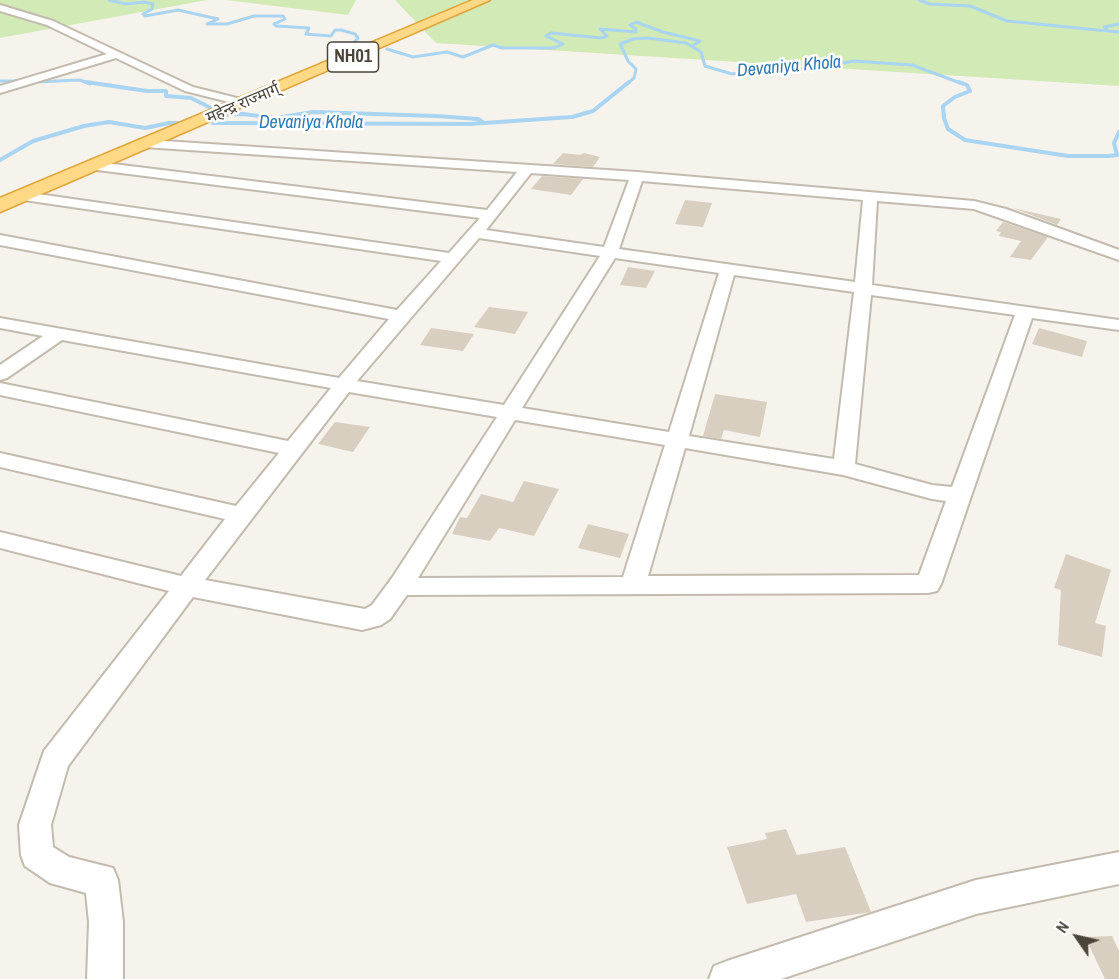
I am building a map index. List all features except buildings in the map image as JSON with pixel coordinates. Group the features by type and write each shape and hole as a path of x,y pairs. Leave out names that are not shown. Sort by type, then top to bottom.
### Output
{"highway":[{"name":"महेन्द्र राज्मार्ग्","path":"0,206 181,131 484,0"}],"street":[{"path":"0,8 50,23 189,89 245,103"},
{"path":"0,90 115,55"},
{"path":"149,144 637,176 984,207 1119,255"},
{"path":"96,166 491,215"},
{"path":"105,979 106,922 101,880 62,873 37,855 35,825 55,760 185,586 344,385 401,315 491,215 526,170"},
{"path":"0,540 185,586 362,620 372,618 381,612 400,585 610,253 637,176"},
{"path":"24,196 453,258"},
{"path":"844,468 863,289 870,197"},
{"path":"475,233 1119,325"},
{"path":"0,240 401,315"},
{"path":"633,586 728,269"},
{"path":"400,585 415,587 928,584 1025,312"},
{"path":"0,323 344,385 844,468 932,492 960,495"},
{"path":"0,374 59,333"},
{"path":"0,388 294,449"},
{"path":"0,460 241,515"},
{"path":"727,979 976,897 1119,868"}],"green space":[{"path":"0,0 207,0 0,38"},
{"path":"226,0 356,0 348,15"},
{"path":"395,0 1119,0 1119,86 436,43"}],"waterway":[{"path":"109,0 126,4 144,2 153,4 152,9 143,14 145,16 178,10 218,19 207,24 227,24 254,16 283,16 285,19 274,24 276,26 309,28 306,34 331,36 335,30 341,30 355,34 358,38 351,46 365,47"},
{"path":"919,0 930,4 970,6 1007,21 1108,31"},
{"path":"387,49 413,57 447,52 463,57 493,45 502,48 554,48 563,44 546,36 551,33 601,38 607,36 600,29 636,32 636,29 630,25 636,22 663,32 700,41 693,46"},
{"path":"1108,31 1104,27 1119,24"},
{"path":"1108,31 1119,32"},
{"name":"Devaniya Khola","path":"627,84 634,78 636,69 628,61 620,44 633,39 648,38 686,43 701,52 705,66 732,74 768,68 808,69 854,61 912,65 963,84"},
{"path":"33,82 80,80 90,84"},
{"path":"0,81 19,81"},
{"path":"86,82 147,91 166,91 166,96 191,98 215,110 213,115 243,114 276,118 313,112 436,116 478,119 484,123"},
{"name":"Devaniya Khola","path":"484,123 572,117 593,111 629,82"},
{"name":"Devaniya Khola","path":"959,82 967,85 970,91 955,97 943,106 944,118 948,129 965,140 1068,156 1109,156 1117,155 1114,143 1119,132"},
{"name":"Devaniya Khola","path":"0,160 33,141 84,126 109,122 145,128 169,123 187,123"},
{"name":"Devaniya Khola","path":"213,123 484,123"}]}
